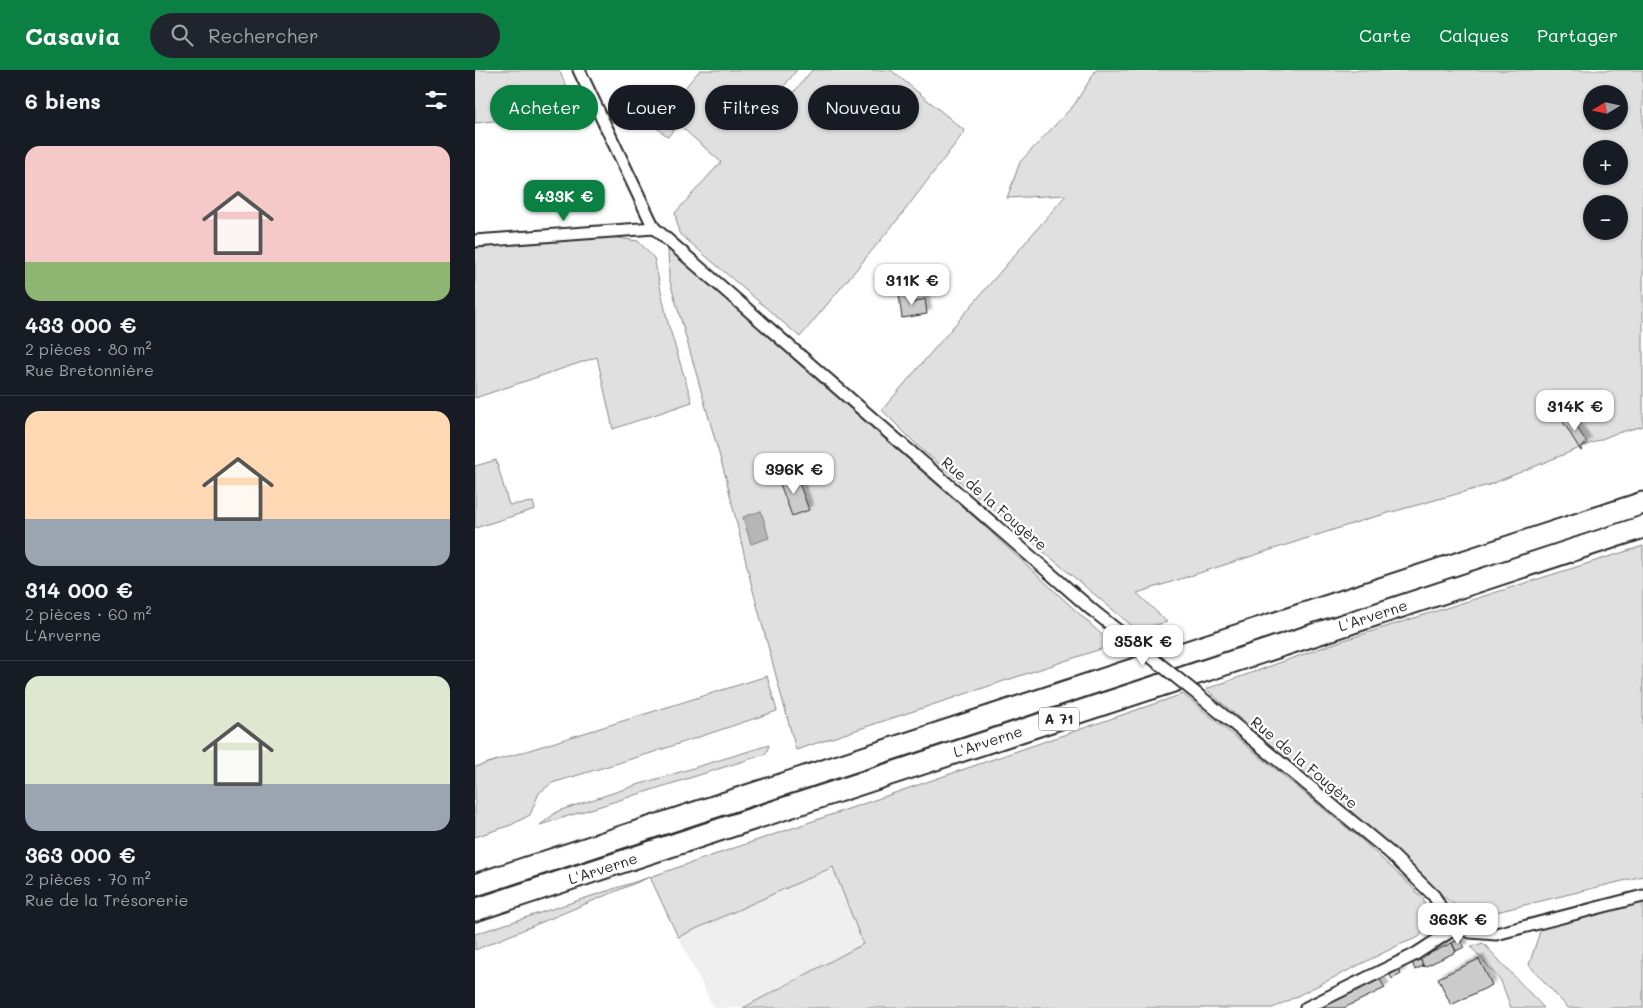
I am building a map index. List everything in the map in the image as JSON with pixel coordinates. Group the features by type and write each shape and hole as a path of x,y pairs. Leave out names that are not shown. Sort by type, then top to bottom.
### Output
{"highway":[{"name":"L'Arverne","path":"475,885 1643,503"},
{"name":"L'Arverne","path":"475,910 1643,528"}],"street":[{"name":"Rue de la Fougère","path":"579,70 654,228 1091,609 1389,852 1434,896 1445,915 1442,924 1446,929 1455,927"},
{"path":"475,241 654,228"},
{"path":"1306,1008 1414,956 1455,927 1469,932 1496,934 1643,896"}],"shaded area":[{"path":"475,70 559,70 566,85 490,85 490,121 475,123"},
{"path":"700,70 797,70 785,85 705,85 705,130 798,130 798,87 812,70 891,70 909,85 808,85 808,130 919,130 919,93 965,131 899,218 800,337 679,233 675,213 721,162 685,130 695,130 695,85 687,85"},
{"path":"1096,70 1643,70 1643,426 1614,434 1489,485 1367,519 1137,593 1167,622 1137,630 921,449 882,410 1066,195 1007,198 1020,162 1074,105"},
{"path":"659,130 673,130 668,137"},
{"path":"605,236 638,241 654,258 668,323 692,402 613,429 597,357 475,398 475,246"},
{"path":"668,249 981,523 1113,645 796,750 751,583 726,478 669,278"},
{"path":"496,460 509,505 533,502 535,509 475,528 475,466"},
{"path":"761,511 769,538 751,544 743,517"},
{"path":"1643,546 1643,876 1476,917 1450,902 1206,689 1338,642"},
{"path":"767,676 777,711 648,754 552,783 539,793 530,815 511,825 475,837 475,767"},
{"path":"1183,694 1362,840 1407,882 1424,900 1427,926 1419,937 1399,945 1273,1008 743,1008 863,944 833,867 678,937 650,877"},
{"path":"769,745 766,754 540,825 558,811"},
{"path":"833,867 863,944 743,1008 714,1008 678,937"},
{"path":"650,877 475,950 475,934"},
{"path":"1643,902 1643,1008 1568,1008 1529,965 1541,928"},
{"path":"1483,943 1544,1008 1511,1008 1501,981 1471,947"}],"building":[{"path":"911,293 913,303 925,299 927,314 902,318 899,295"},
{"path":"1569,415 1587,443 1581,447 1583,450 1581,451 1562,420"},
{"path":"796,475 809,510 792,516 779,481"},
{"path":"1460,939 1464,947 1456,951 1452,943"},
{"path":"1452,943 1456,952 1424,967 1420,958"},
{"path":"1420,958 1423,966 1415,970 1412,962"},
{"path":"1479,959 1492,985 1451,1005 1438,978"},
{"path":"1399,969 1401,974 1392,979 1389,973"},
{"path":"1379,978 1385,988 1344,1008 1317,1008"}]}
